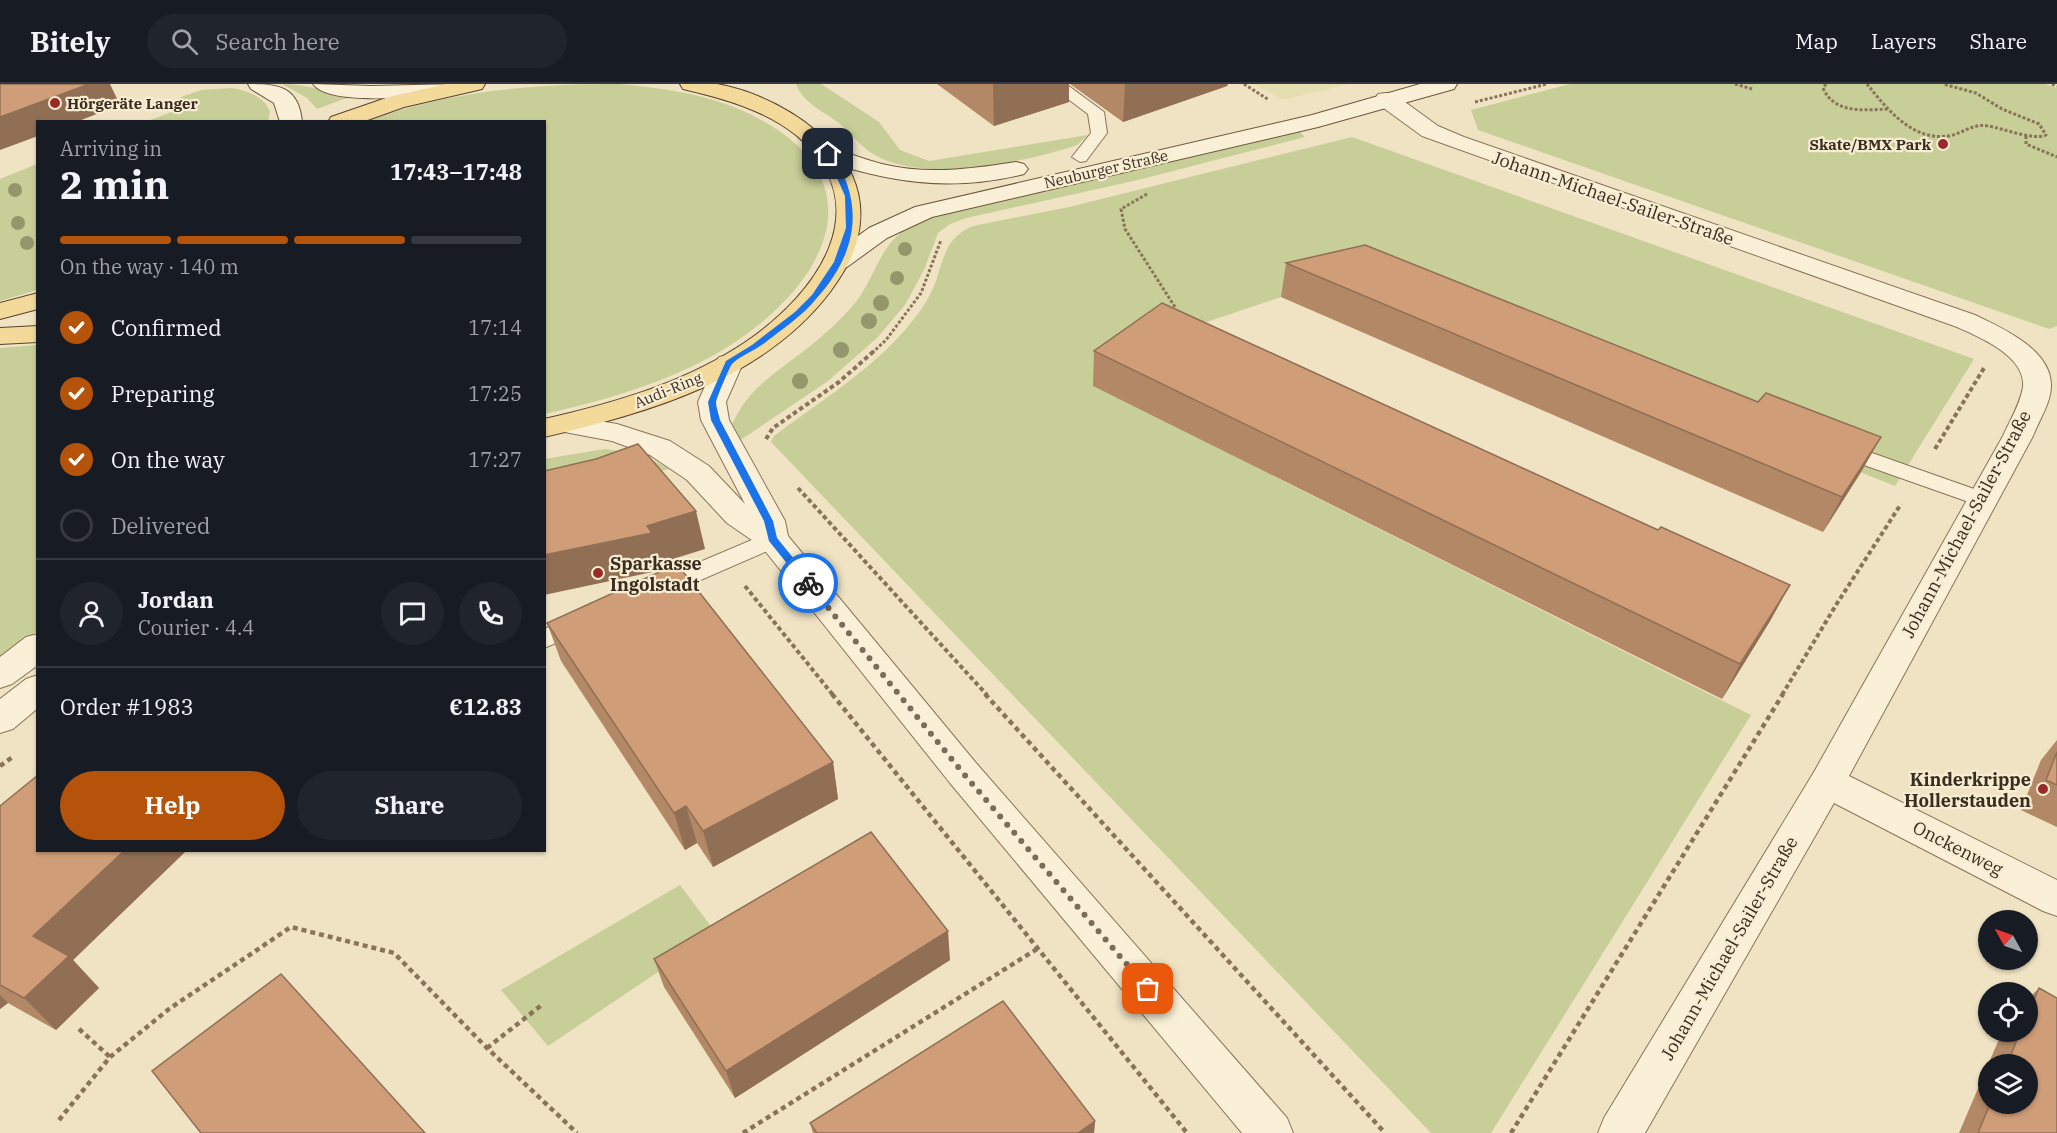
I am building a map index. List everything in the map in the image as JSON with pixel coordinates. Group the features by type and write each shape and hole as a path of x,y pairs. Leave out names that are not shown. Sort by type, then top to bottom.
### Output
{"main road":[{"path":"345,120 397,102 474,84"},
{"name":"Audi-Ring","path":"554,426 607,413 660,395 729,363 770,336 798,313 814,297 838,262 849,228 849,196 838,168 828,154 804,130 788,120 752,102 692,84"},
{"path":"778,92 788,120"},
{"path":"0,311 36,302"},
{"path":"0,336 36,334"}],"street":[{"path":"260,84 286,100 290,107 291,120"},
{"path":"324,84 345,89 373,91 451,88"},
{"name":"Neuburger Straße","path":"838,262 878,233 924,212 1318,120 1386,99 1446,84"},
{"name":"Neuburger Straße","path":"828,154 895,174 942,179 986,175 1341,103 1386,99"},
{"name":"Johann-Michael-Sailer-Straße","path":"1386,99 1430,131 1456,142 1966,321 1992,333 2015,349 2031,365 2037,382 2018,436 1827,782 1620,1133"},
{"path":"729,363 712,402 715,420 768,521 773,539"},
{"path":"554,426 617,433 660,448 698,473 738,516 773,539 963,773 1271,1133"},
{"path":"0,675 36,648"},
{"path":"0,719 36,690"},
{"name":"Onckenweg","path":"1827,782 2057,899"}],"lane":[{"path":"1056,84 1096,112 1099,133 1080,157"},
{"path":"1872,460 1983,500"},
{"path":"639,597 773,539"},
{"path":"546,638 597,616"}],"path":[{"path":"1410,118 1547,84"},
{"path":"1734,84 1752,89"},
{"path":"1826,84 1823,88 1825,97 1831,102 1862,110 1889,109"},
{"path":"1867,84 1906,127 1932,136 1951,135 1979,125 2026,136 2046,135 2039,124 2002,109 1976,93 1943,84"},
{"path":"2052,84 2057,86"},
{"path":"2026,136 2026,144 2057,157"},
{"path":"1152,191 1121,209 1125,229 1175,307"},
{"path":"734,460 760,447 773,428 839,382 886,340 921,293 942,239"},
{"path":"1511,1133 1986,366"},
{"path":"792,482 1385,1133"},
{"path":"724,560 1187,1133"},
{"path":"59,1120 110,1057 169,1009 291,927 394,953 488,1048 577,1133"},
{"path":"742,1133 1037,949"},
{"path":"488,1048 543,1004"},
{"path":"79,1029 110,1057"}],"shaded area":[{"path":"1254,84 1348,84 1283,100"}],"green space":[{"path":"282,84 352,96 317,109 307,98"},
{"path":"618,84 668,90 718,101 750,114 786,136 810,160 824,185 828,212 823,240 810,268 789,296 738,341 658,381 602,400 546,414 546,120 369,120 459,96 553,86"},
{"path":"796,84 821,84 879,122 900,150 929,161 1088,135 1077,145 1065,149 994,165 968,168 916,168 893,163 868,151 839,123 808,101"},
{"path":"1570,84 2045,84 2057,88 2057,326 2049,329 1478,130 1471,110"},
{"path":"231,88 248,92 267,106 270,112 268,120 151,120 184,107 173,100 201,90"},
{"path":"1298,130 1305,137 1138,180 966,218 950,224 938,233 924,270 905,305 877,338 828,381 739,441 732,425 746,401 765,381 845,315 861,295 887,247 910,227 928,218"},
{"path":"1352,137 1974,359 1895,486 1750,428 1359,279 1281,297 1159,338 1273,476 1751,715 1491,1133 1431,1133 771,442 774,436 857,375 896,340 927,300 944,257 954,239 973,226 1069,207"},
{"path":"36,164 36,290 0,301 0,179"},
{"path":"36,345 36,632 0,661 0,348"},
{"path":"605,449 638,455 669,469 594,487 546,494 546,459"},
{"path":"680,885 716,933 548,1046 501,990"}],"building":[{"path":"0,84 89,84 0,117"},
{"path":"1365,245 1758,402 1766,393 1881,437 1842,497 1286,263"},
{"path":"1162,303 1658,530 1661,527 1790,585 1740,664 1094,351"},
{"path":"638,444 696,511 647,526 652,533 546,555 546,471 596,459"},
{"path":"677,564 833,762 703,831 686,806 674,813 547,623"},
{"path":"2057,752 2057,785 2046,780"},
{"path":"36,777 36,852 123,852 33,936 69,956 24,998 0,985 0,806"},
{"path":"871,832 948,931 726,1071 654,959"},
{"path":"281,974 425,1133 201,1133 152,1071"},
{"path":"2039,988 2057,998 2057,1133 1978,1133 1986,1114 2038,1114 2038,1054 2011,1054 2016,1042 2038,1042"},
{"path":"1003,1001 1095,1121 1078,1133 817,1133 810,1123"}],"way so far":[{"path":"808,583 963,773 1148,989"}],"place":[{"name":"Hörgeräte Langer","path":"55,103"},
{"name":"Skate/BMX Park","path":"1943,144"},
{"name":"Sparkasse Ingolstadt","path":"598,573"},
{"name":"Kinderkrippe Hollerstauden","path":"2043,789"}],"route":[{"path":"808,583 773,539 760,504 734,460 715,420 712,402 716,388 729,363 778,331 798,313 814,297 838,262 849,228 849,196 838,168 828,154"}]}
